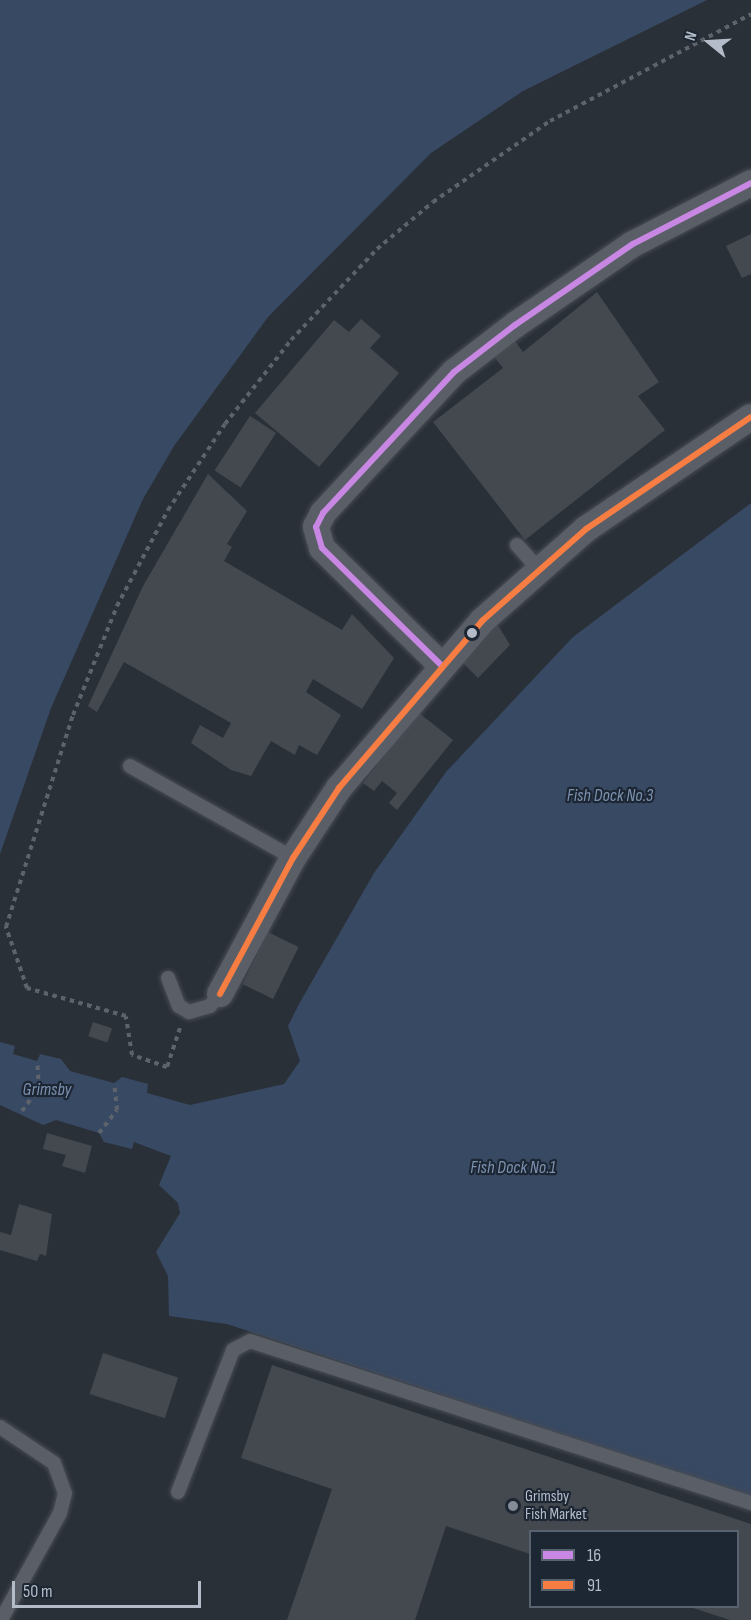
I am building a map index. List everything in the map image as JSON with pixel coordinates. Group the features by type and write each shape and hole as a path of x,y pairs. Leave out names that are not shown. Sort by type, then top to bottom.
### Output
{"street":[{"path":"441,665 322,548 316,527 323,513 454,372 515,325 633,244 751,183"},
{"path":"220,994 293,858 339,788 441,665 538,568 644,485 751,417"}],"lane":[{"path":"517,545 538,568"},
{"path":"130,766 293,858"},
{"path":"168,978 178,1006 189,1012 210,1006 220,994"},
{"path":"178,1492 233,1350 250,1341 751,1503"},
{"path":"0,1426 54,1463 65,1493 60,1513 1,1620"}],"path":[{"path":"189,1012 166,1067 132,1055 126,1016 27,988 6,927 73,715 117,606 168,510 225,424 291,340 385,242 550,120 751,14"},
{"path":"22,1111 39,1088 37,1061"},
{"path":"99,1133 117,1110 114,1083"}],"water":[{"path":"0,0 707,0 523,91 431,153 268,317 174,446 143,499 51,708 0,854"},
{"name":"Fish Dock No.1","path":"751,503 751,1497 227,1324 169,1316 168,1276 156,1252 180,1213 178,1203 159,1185 171,1156 134,1142 132,1149 104,1142 99,1133 56,1120 43,1125 0,1105 0,1042 15,1046 13,1054 37,1061 40,1054 61,1059 70,1071 114,1083 122,1077 148,1084 147,1093 190,1105 284,1084 300,1061 288,1026 299,1004 374,873 446,772 573,637"}],"building":[{"path":"751,234 751,274 742,278 726,246"},
{"path":"597,292 659,382 638,396 665,430 525,540 433,422 503,368 494,357 515,341 523,352"},
{"path":"361,319 381,336 370,348 399,373 319,467 255,413 334,320 349,332"},
{"path":"250,416 276,433 241,487 215,471"},
{"path":"208,474 247,511 227,544 232,547 224,561 342,630 352,614 394,658 362,709 313,679 306,692 341,715 317,755 299,745 295,755 271,741 251,776 231,770 191,743 200,725 223,738 231,723 124,662 97,712 88,706 143,586"},
{"path":"496,622 510,645 478,678 460,660"},
{"path":"418,712 453,740 397,810 389,803 397,793 382,781 374,791 363,783"},
{"path":"268,932 299,947 273,999 243,984"},
{"path":"93,1022 112,1028 107,1042 88,1036"},
{"path":"47,1133 92,1146 85,1173 62,1166 66,1155 43,1149"},
{"path":"19,1204 52,1214 46,1256 40,1254 37,1261 0,1250 0,1232 11,1235"},
{"path":"103,1353 178,1377 165,1418 90,1394"},
{"name":"Grimsby Fish Market","path":"272,1365 751,1524 751,1620 730,1620 693,1608 739,1608 739,1530 529,1530 529,1554 446,1526 415,1620 287,1620 332,1489 241,1458"}],"transit line":[{"name":"16","path":"441,665 322,548 316,527 323,513 454,372 515,325 633,244 751,183"},
{"name":"91","path":"220,994 293,858 339,788 482,621 586,529 751,417"}],"place":[{"name":"Grimsby Fish Market","path":"513,1506"}],"water label":[{"name":"Fish Dock No.3","path":"610,796"},
{"name":"Grimsby","path":"47,1090"}]}
